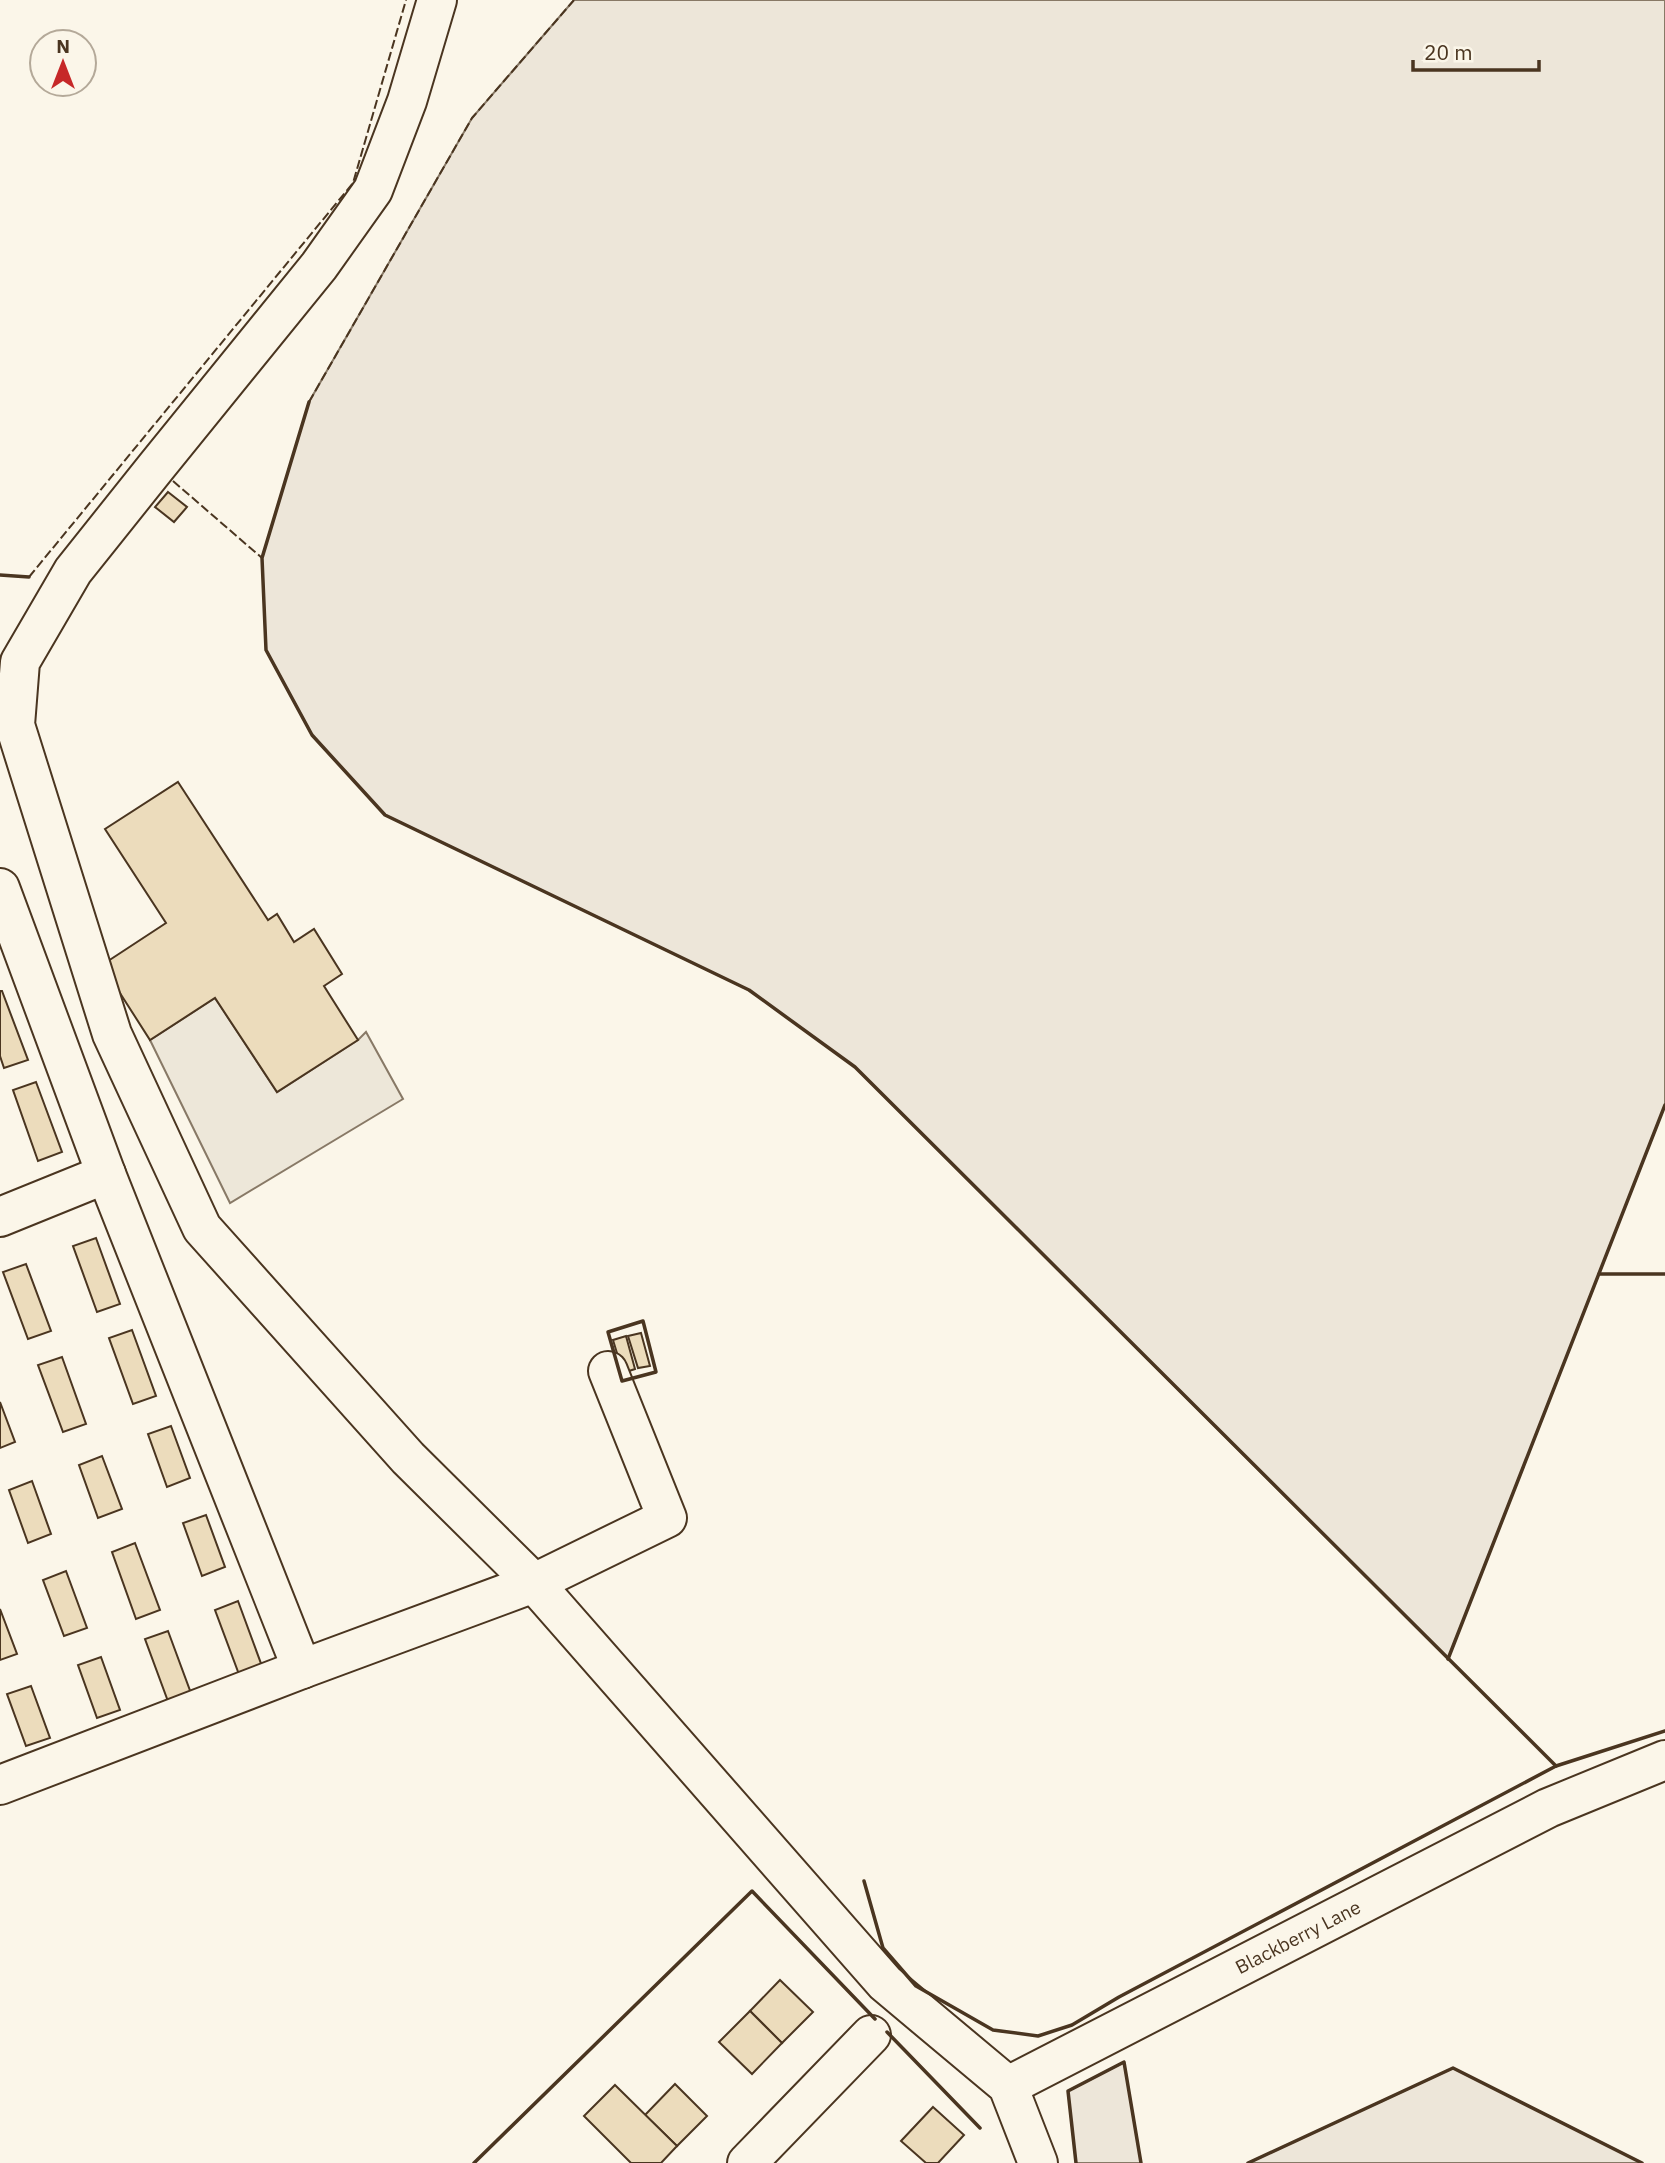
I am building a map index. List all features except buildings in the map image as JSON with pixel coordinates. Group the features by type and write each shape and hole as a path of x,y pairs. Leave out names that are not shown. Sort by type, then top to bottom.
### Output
{"street":[{"path":"436,0 407,101 373,190 320,267 74,571 20,662 15,725 112,1034 202,1228 408,1458 534,1583 885,1983 1008,2086 1038,2163"},
{"path":"0,888 106,1174 302,1669"},
{"path":"0,1217 106,1174"},
{"path":"0,1785 534,1583 667,1518 608,1371"},
{"name":"Blackberry Lane","path":"1008,2086 1548,1808 1665,1760"},
{"path":"746,2163 872,2035"}],"shaded area":[{"path":"574,0 1665,0 1665,1105 1448,1659 855,1067 749,990 385,815 312,735 266,650 262,558 309,402 472,118"},
{"path":"215,998 277,1092 358,1040 366,1032 403,1099 230,1203 150,1040"},
{"path":"1124,2062 1141,2163 1076,2163 1068,2091"},
{"path":"1453,2068 1642,2163 1248,2163"}],"fence":[{"path":"29,577 353,183 406,0"},
{"path":"309,402 472,118 574,0"},
{"path":"173,481 262,558"}],"wall":[{"path":"309,402 262,558 266,650 312,735 385,815 749,990 855,1067 1556,1766"},
{"path":"0,575 29,577"},
{"path":"1448,1659 1665,1105"},
{"path":"1599,1274 1665,1274"},
{"path":"643,1321 656,1372 622,1381 608,1332 643,1321"},
{"path":"864,1881 883,1948 916,1986 993,2030 1038,2036 1072,2025 1119,1997 1556,1766 1665,1731"},
{"path":"474,2163 752,1891 875,2019"},
{"path":"887,2032 980,2128"},
{"path":"1076,2163 1068,2091 1124,2062 1141,2163"},
{"path":"1248,2163 1453,2068 1642,2163"}]}
